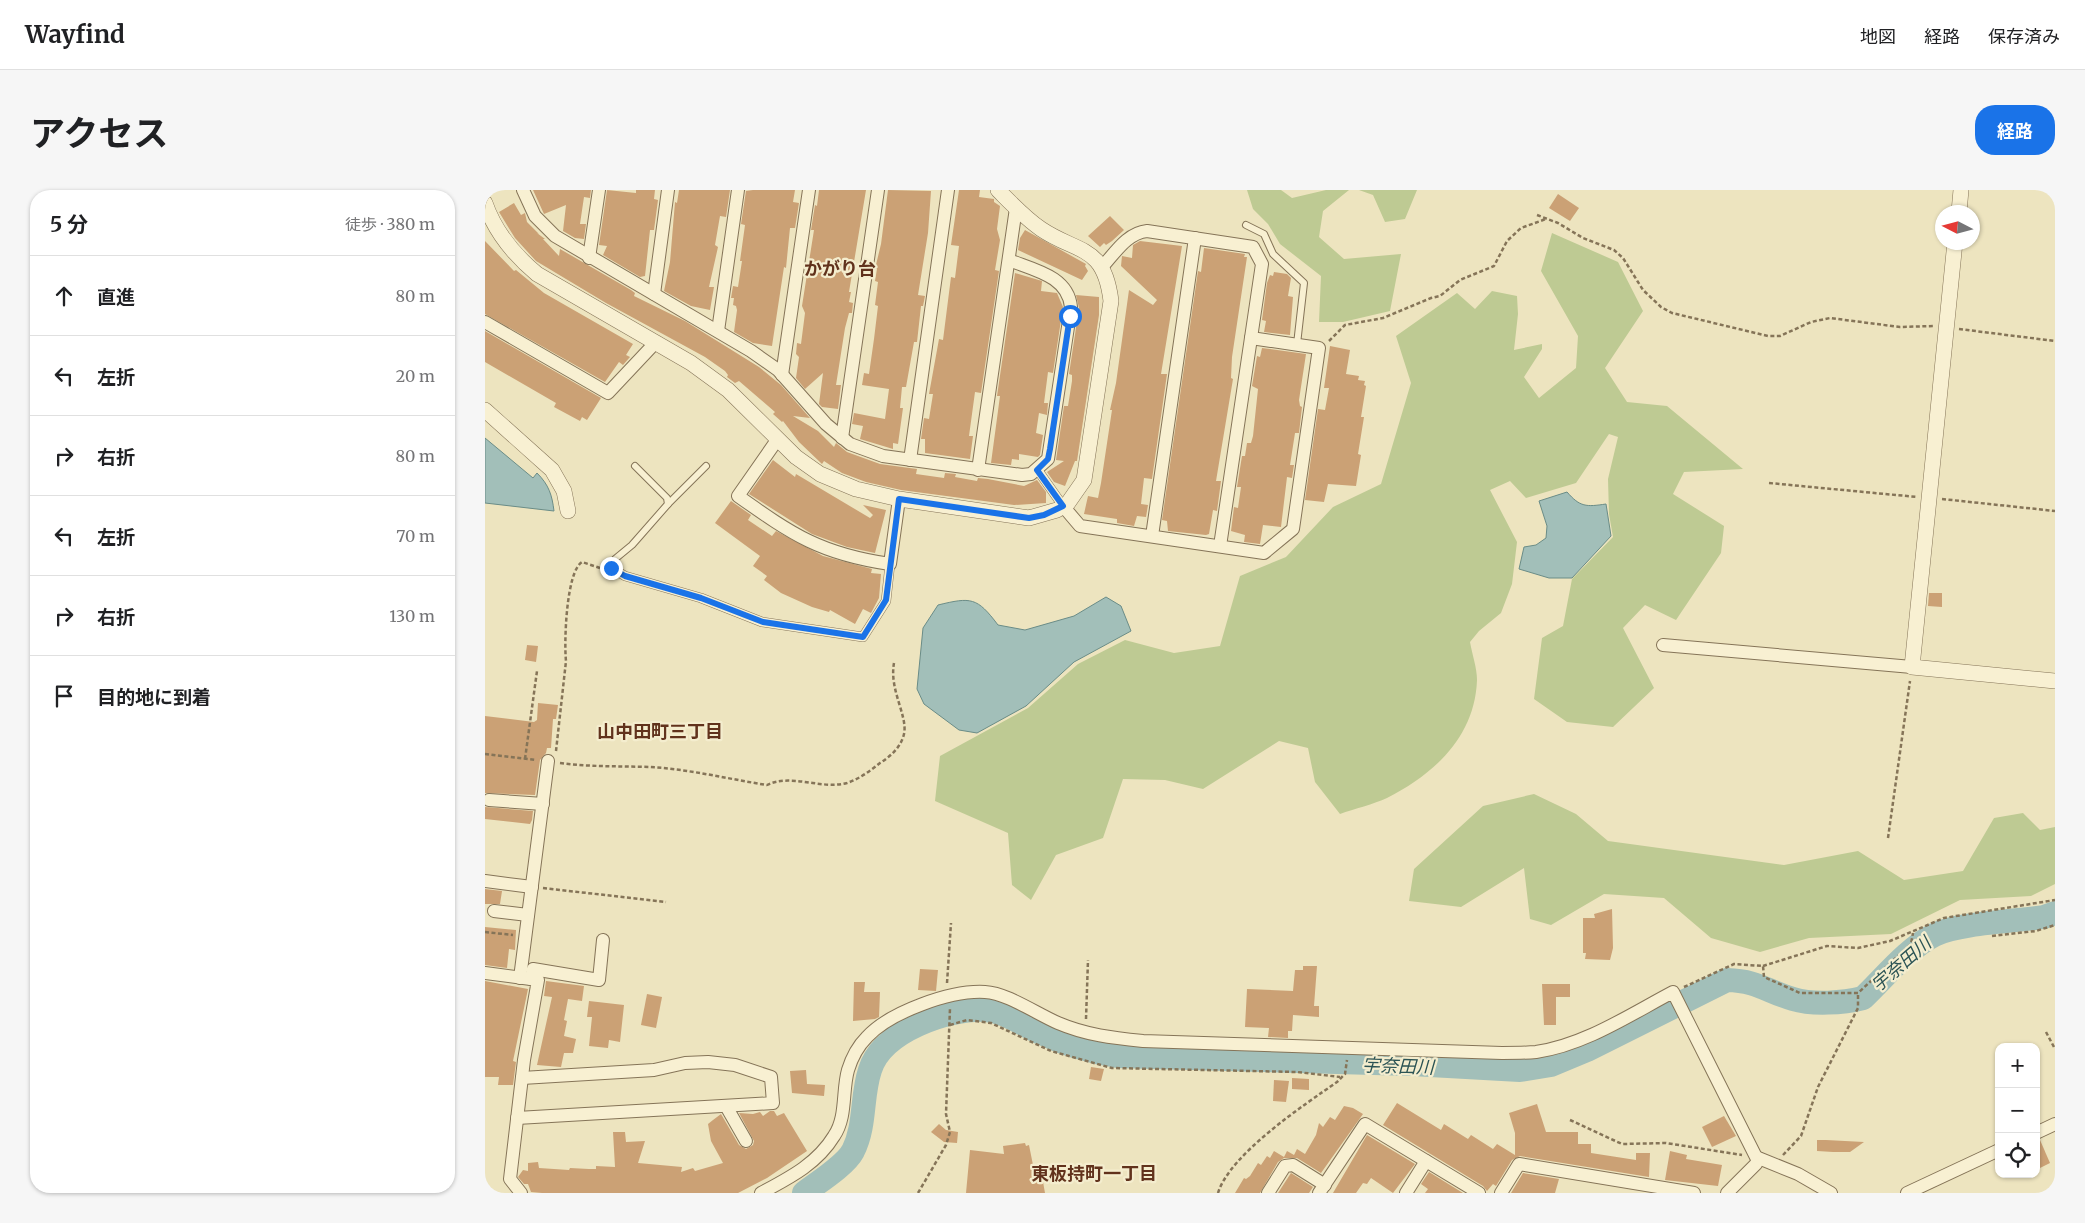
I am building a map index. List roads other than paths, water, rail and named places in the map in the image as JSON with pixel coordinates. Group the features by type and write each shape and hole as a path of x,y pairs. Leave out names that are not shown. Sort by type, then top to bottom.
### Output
{"street":[{"path":"523,190 535,216 545,227 589,258 751,351 782,375 850,444 883,456 1021,476 1037,470 1048,459 1070,316 1070,298 1059,281 1009,260"},
{"path":"589,258 599,190"},
{"path":"654,294 668,190"},
{"path":"718,331 739,190"},
{"path":"782,375 809,190"},
{"path":"842,438 878,190"},
{"path":"910,460 948,190"},
{"path":"485,203 498,232 509,248 530,268 711,376 748,409 777,440 796,457 820,474 856,489 899,499 1029,518 1044,515 1063,506 1076,493 1084,480 1088,464 1111,301 1110,288 1101,267 1091,255 1080,247 1042,230 997,190"},
{"path":"1960,205 1961,190"},
{"path":"978,470 1017,208"},
{"path":"1101,267 1137,232 1147,231 1253,247 1262,264 1220,546"},
{"path":"1152,536 1195,238"},
{"path":"1912,667 1954,250"},
{"path":"485,322 608,393 656,342"},
{"path":"1037,470 1080,526 1264,554 1293,529 1319,348 1251,338"},
{"path":"485,410 552,470 564,491 568,511"},
{"path":"777,440 738,496 807,542 858,559 890,564"},
{"path":"611,568 625,576 701,598 763,622 863,637 886,600 899,499"},
{"path":"1663,646 2055,681"},
{"path":"525,979 524,937 543,804 553,760"},
{"path":"489,800 543,804"},
{"path":"485,881 532,887"},
{"path":"494,911 528,915"},
{"path":"525,979 533,969 599,980 603,940"},
{"path":"485,973 539,980 522,1078 510,1179 521,1193"},
{"path":"761,1193 796,1174 812,1162 836,1134 841,1120 848,1071 859,1046 868,1035 897,1016 946,997 971,992 987,992 1084,1032 1143,1041 1502,1053 1537,1052 1557,1047 1597,1032 1674,994 1756,1154 1756,1164 1727,1193"},
{"path":"517,1118 773,1103 771,1077 735,1066 708,1062 685,1063 654,1070 522,1078"},
{"path":"727,1106 746,1141"},
{"path":"1268,1193 1285,1166 1293,1165 1322,1189 1365,1124 1479,1193"},
{"path":"2040,1131 2055,1124"},
{"path":"1907,1193 1995,1152"},
{"path":"1756,1154 1831,1193"},
{"path":"1406,1193 1426,1161"},
{"path":"1501,1193 1519,1164 1621,1188 1694,1193"}],"lane":[{"path":"1246,225 1264,234 1273,254 1304,283 1297,344"},
{"path":"635,466 667,498 668,504"},
{"path":"611,568 615,559 632,545 668,504 706,466"}],"water":[{"path":"485,438 533,478 537,473 549,490 554,511 485,503"},
{"path":"1567,492 1576,501 1584,505 1606,504 1611,536 1572,578 1549,578 1519,569 1524,547 1536,545 1546,538 1547,526 1539,501"},
{"path":"1106,597 1121,606 1131,631 1074,662 1026,706 977,733 959,730 924,704 917,689 923,628 938,605 966,600 973,602 984,609 998,625 1025,630 1074,616"}],"waterway":[{"name":"宇奈田川","path":"804,1193 837,1168 853,1151 862,1121 867,1080 877,1056 902,1033 918,1025 953,1013 970,1010 1000,1013 1069,1044 1117,1056 1412,1064 1520,1070 1551,1065 1587,1050 1727,980 1747,982 1801,1001 1828,1003 1855,1000 1863,998 1905,956 1934,935 1957,928 2044,917 2055,913"}],"district":[{"name":"かがり台","path":"840,268"},
{"name":"山中田町三丁目","path":"660,731"},
{"name":"東板持町一丁目","path":"1094,1173"}]}
